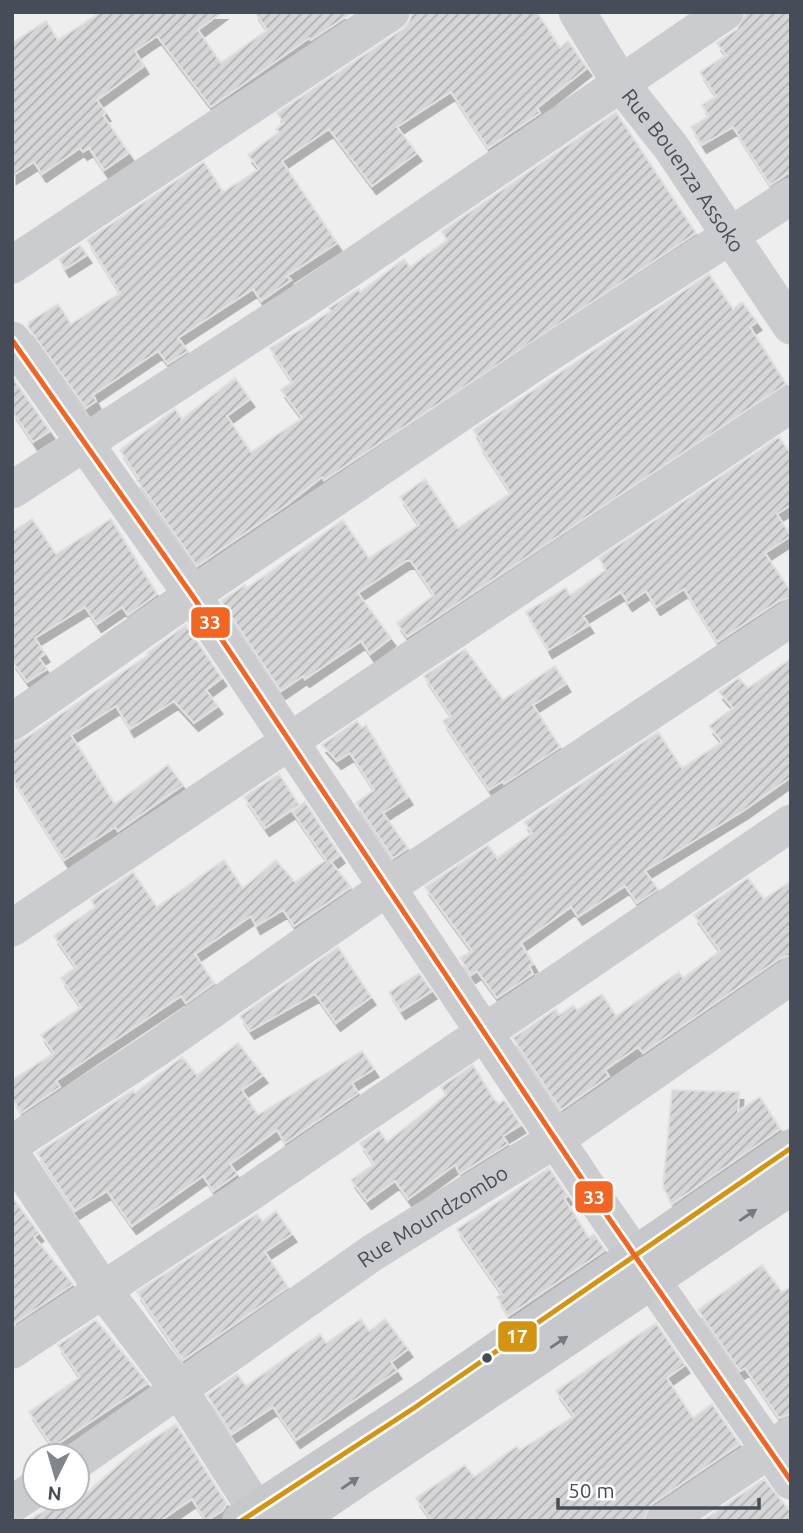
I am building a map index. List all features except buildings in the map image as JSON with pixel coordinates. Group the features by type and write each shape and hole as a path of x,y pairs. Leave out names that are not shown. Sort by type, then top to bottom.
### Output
{"main road":[{"path":"294,1521 644,1267 791,1148"},
{"path":"253,1517 414,1408 644,1267 791,1186"}],"street":[{"path":"12,265 391,12"},
{"name":"Rue Bouenza Assoko","path":"577,12 621,84 671,147 791,326"},
{"path":"12,490 297,305 725,12"},
{"path":"12,722 192,595 540,359 791,196"},
{"path":"12,340 192,595 484,1034 644,1267 780,1443 791,1481"},
{"path":"12,928 791,404"},
{"path":"12,1144 167,1041 386,888 791,618"},
{"path":"12,1350 484,1034 791,823"},
{"name":"Rue Moundzombo","path":"91,1451 372,1254 556,1139 791,976"},
{"path":"12,1155 103,1290 180,1391 253,1517"},
{"path":"664,1521 780,1443"}],"transit line":[{"name":"33","path":"12,340 192,595 590,1191 791,1481"},
{"name":"17","path":"241,1521 414,1408 791,1148"}]}
